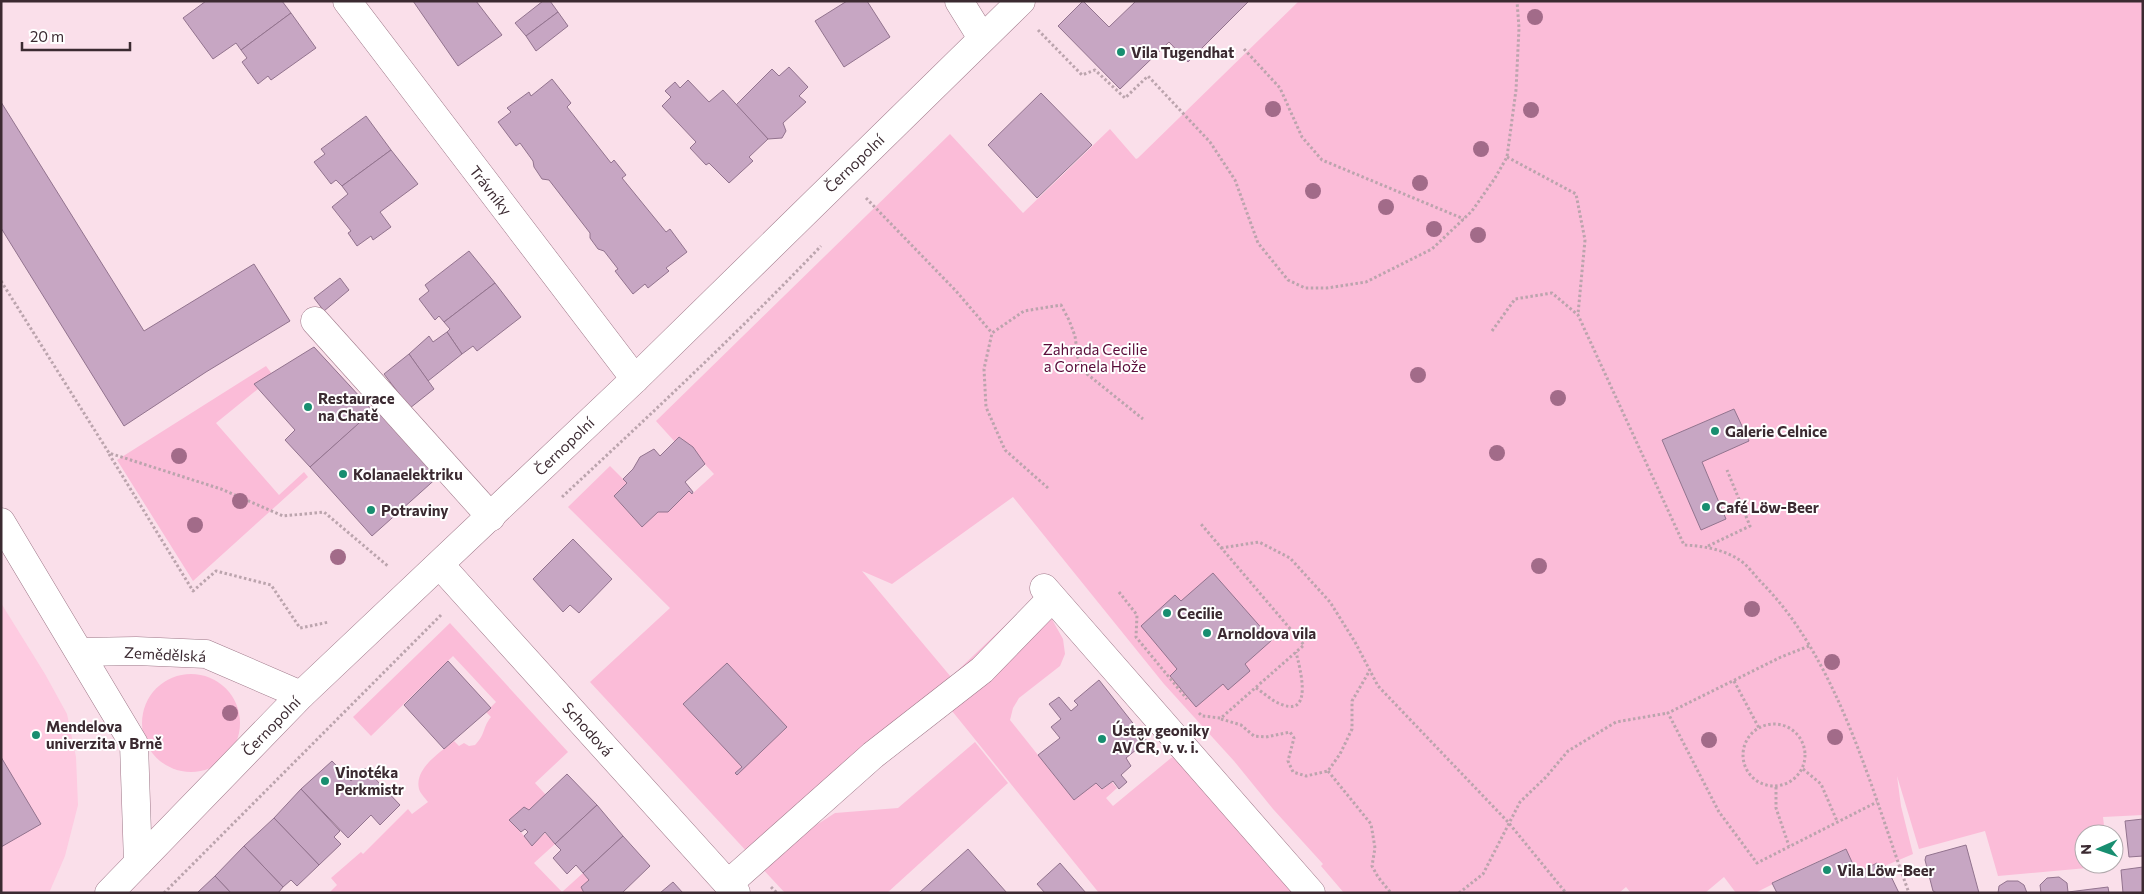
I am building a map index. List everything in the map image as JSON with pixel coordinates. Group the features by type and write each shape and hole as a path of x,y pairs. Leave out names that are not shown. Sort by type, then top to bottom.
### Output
{"street":[{"name":"Trávníky","path":"347,1 635,378"},
{"path":"959,1 982,38"},
{"name":"Černopolní","path":"109,893 302,695 635,378 1020,1"},
{"path":"315,322 490,517"},
{"path":"1,522 81,652 134,744 138,863"},
{"name":"Schodová","path":"440,565 732,888"},
{"path":"732,888 750,864 873,755 982,670 1048,593 1311,893"},
{"name":"Zemědělská","path":"81,652 136,651 206,654 302,695"}],"path":[{"path":"1045,38 1082,75 1095,70 1125,98 1148,76 1210,142 1235,180 1258,242 1288,280 1305,288 1327,288 1366,282 1432,249 1472,211 1495,178 1507,157 1516,90 1519,28 1517,1"},
{"path":"1032,38 1039,31"},
{"path":"1244,49 1280,88 1302,137 1322,160 1464,219"},
{"path":"1507,157 1576,194 1585,240 1578,315"},
{"path":"860,206 873,192"},
{"path":"866,198 956,291 992,333"},
{"path":"558,500 750,318 826,241"},
{"path":"1,281 192,591 216,571 272,586 300,628 334,622"},
{"path":"1492,332 1514,299 1552,294 1578,315 1684,545 1708,547 1739,559 1782,603 1809,646 1846,716 1909,893"},
{"path":"1048,488 1005,450 986,407 984,369 992,333 1024,311 1060,305 1069,320 1075,336 1078,358 1087,374 1143,419"},
{"path":"108,454 221,489 283,516 324,512 395,572"},
{"path":"1708,547 1750,526 1727,470"},
{"path":"1201,524 1304,645 1221,718"},
{"path":"1221,548 1259,542 1290,558 1330,602 1378,686 1508,822 1566,893"},
{"path":"1119,592 1138,615 1136,637 1190,701"},
{"path":"164,893 443,613"},
{"path":"1459,893 1483,874 1508,822 1520,802 1546,777 1568,751 1616,722 1668,713 1781,657 1809,646"},
{"path":"1256,688 1284,706 1292,706 1299,702 1303,693 1304,682 1296,652"},
{"path":"1196,708 1202,716 1221,718 1241,725 1254,736 1266,737 1290,732 1294,738 1288,761 1293,772 1306,776 1328,771 1340,754 1352,729 1352,701 1370,670"},
{"path":"1734,681 1759,728"},
{"path":"1668,713 1719,812 1758,863 1877,802"},
{"path":"1778,724 1787,726 1796,732 1802,740 1806,759 1803,769 1792,782 1776,787 1766,786 1748,774 1742,754 1750,735 1759,728 1778,724"},
{"path":"1803,769 1821,784 1837,821"},
{"path":"1328,771 1371,824 1375,848 1372,866 1391,893"},
{"path":"1776,787 1776,808 1789,846"},
{"path":"750,864 776,893"}],"shaded area":[{"name":"Mendelova univerzita v Brně","path":"1,603 45,674 67,714 76,757 78,805 65,856 49,893 1,893"}],"green space":[{"name":"Zahrada Cecilie a Cornela Hože","path":"1299,1 2143,1 2143,815 2103,817 2104,824 2074,824 2074,869 1998,876 1985,831 1919,849 1897,776 1901,806 1913,854 1880,868 1877,863 1857,873 1845,849 1773,882 1773,884 1755,893 1736,893 1724,877 1705,893 1631,893 1626,887 1619,893 1344,893 1321,866 1323,864 1164,684 1013,497 892,584 862,571 951,677 1044,588 1049,614 1063,639 1065,654 1060,666 1019,698 1013,708 1010,720 1074,800 1096,783 1103,789 1112,782 1117,788 1106,798 1113,806 1171,758 1178,755 1305,893 1099,893 940,696 749,854 590,682 670,608 568,507 610,466 627,483 614,496 642,527 658,512 668,512 689,491 692,494 714,474 699,458 693,448 680,437 675,442 656,421 950,134 1023,213 1110,129 1136,159","holes":["1734,409 1749,441 1702,462 1726,519 1701,530 1662,440"]},
{"path":"266,366 272,374 255,384 258,389 216,423 279,495 304,472 308,477 193,581 117,460"},
{"path":"450,623 568,752 535,783 546,795 529,810 524,807 510,820 532,845 545,833 555,844 534,863 562,892 583,873 589,880 581,887 584,893 329,893 337,885 331,878 361,852 363,854 408,809 412,814 428,802 419,789 419,781 424,767 454,741 459,746 464,743 469,746 475,745 481,738 486,724 491,717 486,712 496,702 453,656 371,736 353,717"},
{"path":"191,674 210,678 225,689 236,704 240,723 236,742 225,757 210,768 191,772 172,768 157,757 146,742 142,723 146,704 157,689 172,678"},
{"path":"975,742 1008,783 887,893 785,893 757,863 835,813 898,808"}],"building":[{"path":"206,1 282,1 291,13 241,50 236,43 213,59 183,18"},
{"path":"413,1 476,1 502,35 458,66"},
{"path":"543,1 550,1 558,12 526,36 515,23"},
{"path":"847,1 867,1 890,37 844,67 815,21"},
{"name":"Vila Tugendhat","path":"1083,1 1109,27 1136,1 1249,1 1188,62 1169,42 1120,89 1058,26"},
{"path":"558,12 568,26 536,51 526,36"},
{"path":"291,13 316,48 271,80 268,76 258,84 242,62 247,58 241,50"},
{"path":"789,67 808,87 799,96 806,102 783,123 786,131 782,138 768,139 736,105 772,69 779,76"},
{"path":"552,79 571,103 567,107 611,163 614,160 626,175 622,178 666,232 670,229 687,252 666,268 669,271 648,288 645,284 633,294 615,271 618,269 604,251 598,249 590,238 590,233 549,180 542,179 534,167 533,161 520,143 516,146 498,122 511,112 507,108 529,92 531,96"},
{"path":"688,80 709,102 723,90 768,139 749,157 753,161 729,183 709,163 706,165 690,148 696,142 662,106 671,97 665,91 675,82 680,88"},
{"path":"1041,93 1092,145 1037,198 988,145"},
{"path":"1,102 144,331 254,264 290,321 206,372 124,426 1,228"},
{"path":"366,116 391,150 342,186 336,180 331,184 314,162 325,154 321,149"},
{"path":"391,150 418,184 380,212 391,227 373,240 371,236 357,246 348,233 351,231 332,207 348,194 342,186"},
{"path":"469,251 495,283 444,322 439,316 435,320 419,299 429,291 425,285"},
{"path":"340,278 349,290 324,311 314,298"},
{"path":"495,283 521,317 477,351 473,346 462,354 447,332 450,329 444,322"},
{"path":"447,332 462,354 428,381 409,354 429,336 433,342"},
{"path":"314,347 373,411 310,467 285,440 295,430 254,384"},
{"path":"409,354 434,389 410,408 384,374"},
{"path":"378,406 440,475 372,536 310,467"},
{"path":"1734,409 1749,441 1702,462 1726,519 1701,530 1662,440"},
{"path":"679,437 693,447 705,464 685,482 693,492 692,494 689,491 668,512 658,512 642,527 614,496 627,483 623,479 633,469 640,457 654,449 660,456"},
{"path":"573,539 612,579 579,613 570,605 563,612 533,579"},
{"name":"Arnoldova vila","path":"1213,573 1272,640 1245,664 1250,671 1228,690 1223,684 1196,707 1170,676 1177,669 1141,626 1175,595 1181,601"},
{"path":"448,661 491,708 444,749 404,705"},
{"path":"727,663 787,727 737,775 735,773 742,767 683,704"},
{"name":"Ústav geoniky AV ČR, v. v. i.","path":"1099,680 1147,741 1126,758 1131,766 1121,775 1127,782 1119,789 1113,781 1102,789 1096,783 1074,800 1038,755 1060,738 1051,727 1061,719 1049,704 1059,697 1071,711 1078,705 1074,701"},
{"path":"1,757 41,824 1,847"},
{"path":"332,761 351,781 365,768 400,805 380,825 371,815 348,838 301,789"},
{"path":"567,774 597,805 555,844 545,832 532,846 524,836 528,832 525,829 521,832 509,820 524,807 529,810"},
{"path":"301,789 340,831 334,837 341,844 319,865 274,818"},
{"path":"597,805 623,836 583,873 576,865 567,874 553,858 561,850 555,844"},
{"path":"274,818 319,865 297,886 291,880 283,887 244,846"},
{"path":"2143,819 2143,856 2129,857 2125,821"},
{"path":"623,836 650,866 622,893 584,893 581,887 589,880 583,873"},
{"path":"1966,845 1979,893 1937,893 1933,891 1925,860 1926,856"},
{"path":"244,846 283,887 278,893 231,893 215,876"},
{"path":"968,849 1007,893 919,893"},
{"name":"Vila Löw-Beer","path":"1846,849 1857,873 1877,863 1880,868 1886,866 1899,893 1777,893 1772,883"},
{"path":"1060,863 1086,893 1045,893 1037,884"},
{"path":"2143,867 2143,893 2123,893 2121,874 2124,874 2124,870"},
{"path":"215,876 231,893 197,893"},
{"path":"2059,877 2067,883 2068,892 2108,887 2109,893 2041,893 2040,885 2047,878"},
{"path":"2007,881 2018,881 2024,885 2027,893 1998,893 1999,886"},
{"path":"673,882 683,893 660,893"}],"place":[{"name":"Vila Tugendhat","path":"1121,52"},
{"name":"Restaurace na Chatě","path":"308,407"},
{"name":"Galerie Celnice","path":"1715,431"},
{"name":"Kolanaelektriku","path":"343,474"},
{"name":"Café Löw-Beer","path":"1706,507"},
{"name":"Potraviny","path":"371,510"},
{"name":"Cecilie","path":"1167,613"},
{"name":"Arnoldova vila","path":"1207,633"},
{"name":"Mendelova univerzita v Brně","path":"36,735"},
{"name":"Ústav geoniky AV ČR, v. v. i.","path":"1102,739"},
{"name":"Vinotéka Perkmistr","path":"325,781"},
{"name":"Vila Löw-Beer","path":"1827,870"}]}
